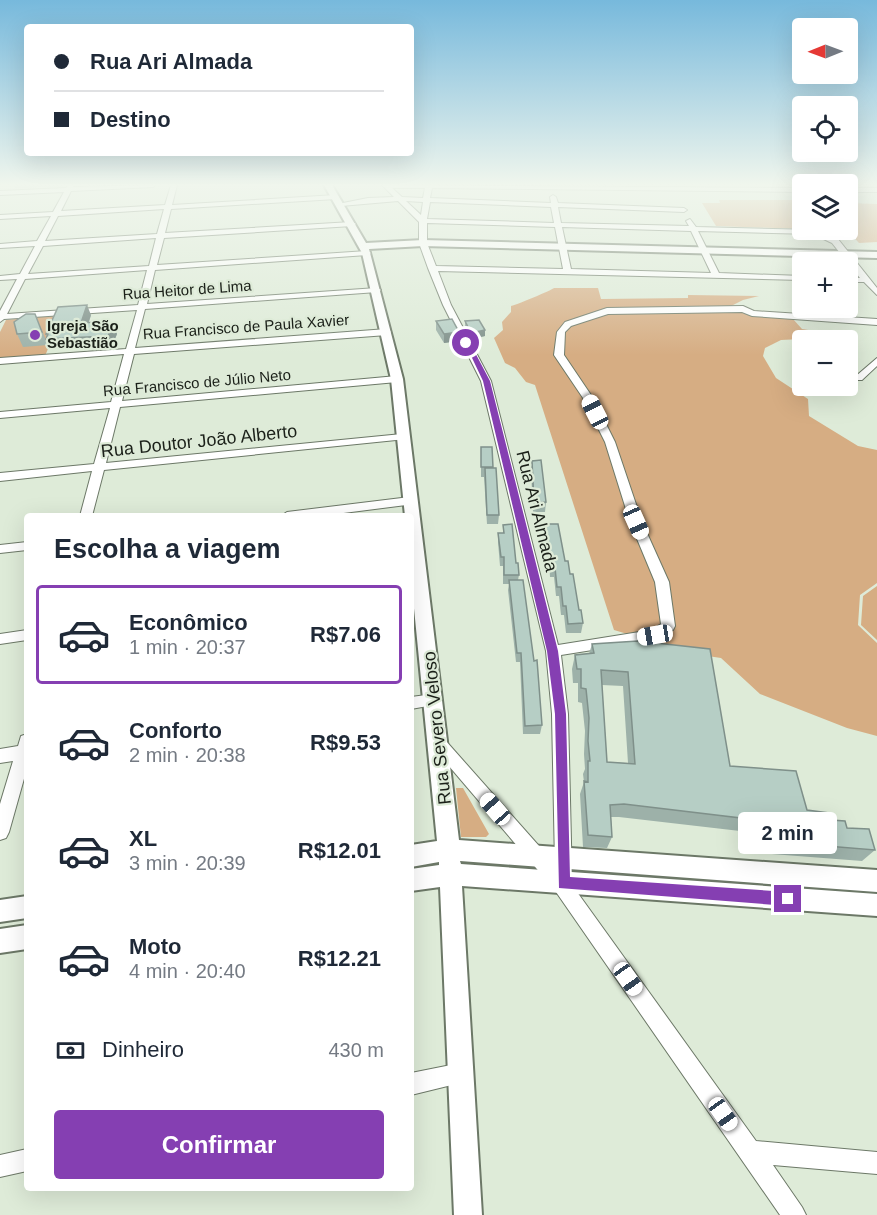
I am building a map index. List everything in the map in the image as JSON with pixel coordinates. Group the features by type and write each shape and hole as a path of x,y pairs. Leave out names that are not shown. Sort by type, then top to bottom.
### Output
{"street":[{"path":"0,246 67,242"},
{"path":"87,513 158,242"},
{"name":"Rua Severo Veloso","path":"362,242 377,290 397,379 411,513"},
{"path":"561,242 567,271"},
{"path":"700,242 716,276"},
{"path":"0,318 41,243"},
{"path":"0,279 366,250 423,243 792,253"},
{"name":"Rua Ari Almada","path":"423,243 447,305 486,381 553,651 560,714 562,883"},
{"path":"858,255 877,255"},
{"path":"432,268 792,278"},
{"path":"858,268 873,286"},
{"path":"497,269 497,282"},
{"path":"858,282 873,286"},
{"name":"Rua Heitor de Lima","path":"0,318 377,290"},
{"path":"553,651 655,635 668,626 662,582 636,522 610,442 588,398 559,355 561,332 568,324 607,311 658,309 743,309 752,313 877,322"},
{"name":"Rua Francisco de Paula Xavier","path":"0,361 387,332"},
{"path":"859,378 877,361"},
{"name":"Rua Francisco de Júlio Neto","path":"0,415 397,379"},
{"name":"Rua Doutor João Alberto","path":"0,477 402,437"},
{"path":"312,513 410,501"},
{"path":"0,549 24,546"},
{"name":"Rua Severo Veloso","path":"414,562 416,592 434,700 449,850 468,1215"},
{"path":"0,639 24,635"},
{"path":"414,703 434,700"},
{"path":"438,745 562,883 794,1215"},
{"path":"0,756 24,749"},
{"path":"0,832 24,754"},
{"path":"414,856 449,850 877,881"},
{"path":"414,880 450,874 877,905"},
{"path":"0,911 24,907"},
{"path":"0,941 24,937"},
{"path":"414,1083 461,1074"},
{"path":"750,1152 877,1163"},
{"path":"0,1166 24,1161"}],"shaded area":[{"path":"554,288 598,288 601,299 688,298 688,295 759,296 729,307 748,315 793,319 802,329 808,330 792,330 792,339 781,340 765,348 763,356 776,378 792,388 792,396 803,396 808,399 809,416 858,446 877,450 877,583 860,595 858,625 877,643 877,736 847,728 760,694 721,658 694,654 614,630 535,385 526,382 515,368 505,363 494,338 503,330 502,322 511,312 511,306"},
{"path":"62,315 45,356 0,359 0,332 6,320"},
{"path":"877,586 877,640 861,625 863,596"},
{"path":"456,788 463,788 489,834 486,837 461,837"},
{"path":"729,880 877,890 877,897 730,887"}],"building":[{"path":"87,305 81,323 113,324 108,336 46,339 58,307"},
{"path":"26,314 35,314 42,332 17,334 14,322"},
{"path":"452,319 459,332 444,334 436,321"},
{"path":"479,320 485,330 471,333 465,321"},
{"path":"481,447 492,447 493,467 481,467"},
{"path":"541,460 546,502 534,503 532,461"},
{"path":"485,468 496,468 499,515 487,515"},
{"path":"512,524 519,575 504,575 504,557 501,557 498,533 504,533 503,525"},
{"path":"546,524 558,524 565,561 568,561 570,574 573,574 583,623 568,624 561,587 557,587 555,568 552,568 550,550 548,550"},
{"path":"509,580 523,580 534,661 537,660 542,725 525,726 521,653 517,653"},
{"path":"638,641 710,649 730,766 796,771 807,810 829,813 831,820 845,821 847,828 869,829 875,850 753,840 749,819 624,804 610,805 612,837 588,835 584,781 588,782 588,761 590,761 589,718 586,689 581,688 581,669 577,669 575,655 594,653 592,644","holes":["601,670 628,672 635,764 607,762"]}],"place":[{"name":"Igreja São Sebastião","path":"35,335"}],"route":[{"path":"466,343 486,381 553,651 560,714 564,883 788,899"}]}
